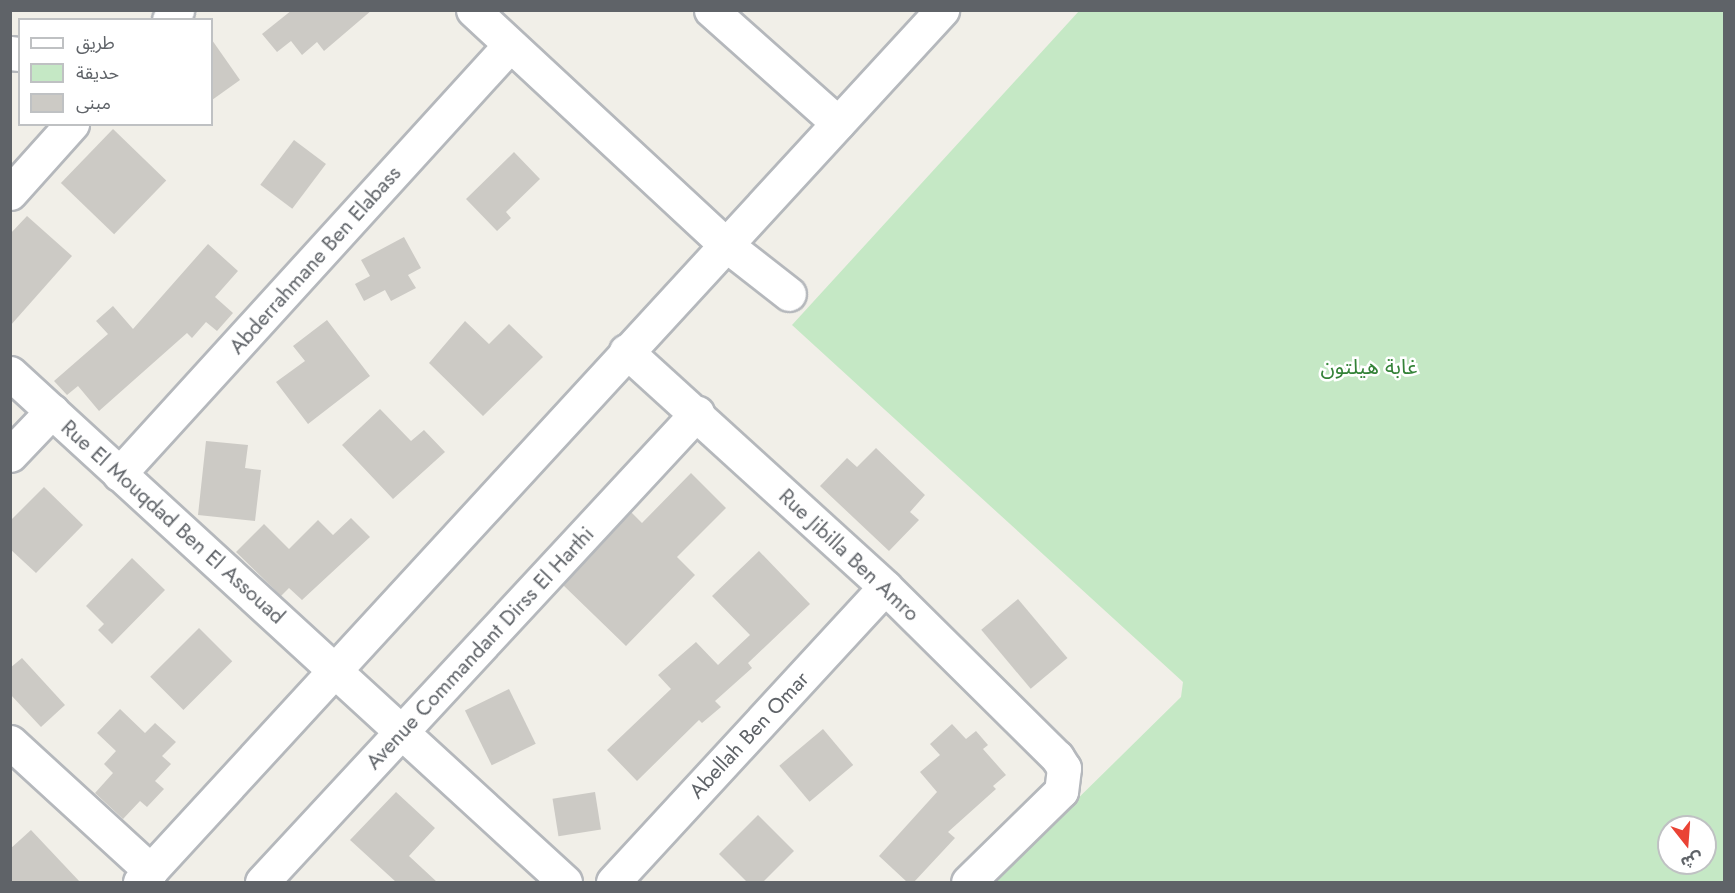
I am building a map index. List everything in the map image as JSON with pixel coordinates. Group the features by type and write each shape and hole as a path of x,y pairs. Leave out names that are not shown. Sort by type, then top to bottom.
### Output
{"street":[{"path":"473,10 725,244 789,294"},
{"path":"711,10 838,123"},
{"path":"10,742 145,877 626,351 942,10"},
{"name":"Abderrahmane Ben Elabass","path":"119,474 510,45"},
{"path":"10,193 70,126"},
{"name":"Rue Jibilla Ben Amro","path":"626,351 697,413 885,587 1057,757 1064,768 1061,791 968,882"},
{"name":"Rue El Mouqdad Ben El Assouad","path":"10,373 565,882"},
{"path":"10,455 52,411"},
{"name":"Avenue Commandant Dirss El Harthi","path":"262,882 403,733 697,413"},
{"name":"Abellah Ben Omar","path":"613,882 885,587"}],"green space":[{"name":"غابة هيلتون","path":"1079,11 1724,11 1724,882 993,882 1181,697 1183,682 792,325"}],"building":[{"path":"292,10 372,10 324,51 317,42 302,55 291,41 277,52 262,34"},
{"path":"213,41 240,80 213,99"},
{"path":"113,129 166,180 114,234 61,183"},
{"path":"294,140 326,164 292,209 260,185"},
{"path":"514,152 540,179 506,212 511,218 497,231 466,199"},
{"path":"27,216 72,256 10,326 10,234"},
{"path":"404,237 421,268 408,275 416,288 391,301 385,290 364,301 355,284 370,276 361,260"},
{"path":"208,244 238,271 215,297 233,313 217,331 206,322 192,338 187,333 99,411 78,386 67,395 54,381 108,334 96,321 113,306 133,329"},
{"path":"327,320 370,376 308,424 276,382 305,361 293,346"},
{"path":"465,321 489,344 509,324 543,357 483,416 429,363"},
{"path":"380,409 411,441 424,430 445,452 393,499 342,445"},
{"path":"206,441 248,445 245,468 261,470 255,521 198,515"},
{"path":"876,448 925,495 910,512 919,520 889,551 820,486 847,458 857,467"},
{"path":"691,473 726,508 677,557 695,575 626,646 563,585 631,512 642,523"},
{"path":"44,487 83,525 36,573 10,549 10,521"},
{"path":"351,518 370,537 302,600 289,588 281,596 236,552 264,524 289,549 318,520 333,535"},
{"path":"759,551 810,604 748,663 752,668 715,701 721,707 702,723 699,720 637,781 607,750 671,689 658,675 696,642 718,665 750,635 712,596"},
{"path":"132,558 165,590 112,644 98,630 104,624 86,606"},
{"path":"1018,599 1067,658 1031,689 981,630"},
{"path":"199,628 232,661 183,710 150,677"},
{"path":"22,658 65,705 41,727 10,694 10,668"},
{"path":"509,689 536,744 492,765 465,710"},
{"path":"120,709 145,733 155,723 176,742 162,756 171,764 155,781 164,789 147,807 140,801 123,819 95,793 113,773 104,764 116,751 97,733"},
{"path":"952,724 966,739 976,731 988,745 983,749 1006,775 993,786 996,789 948,832 955,838 914,882 907,882 879,856 937,792 920,772 940,755 930,744"},
{"path":"823,729 853,765 810,802 779,766"},
{"path":"396,792 435,828 409,856 437,882 396,882 350,840"},
{"path":"595,792 601,830 558,836 553,799"},
{"path":"758,815 794,851 763,882 747,882 719,854"},
{"path":"31,830 80,882 10,882 10,849"}]}
